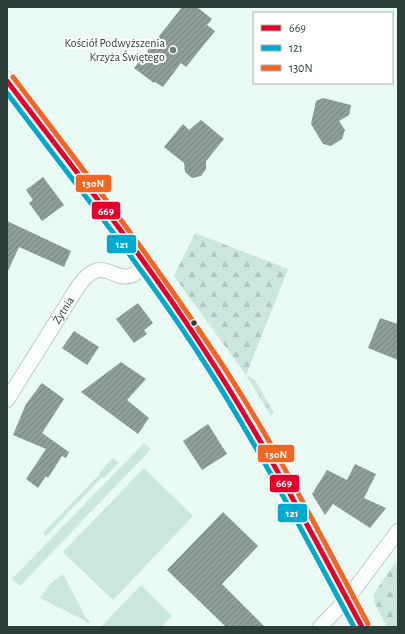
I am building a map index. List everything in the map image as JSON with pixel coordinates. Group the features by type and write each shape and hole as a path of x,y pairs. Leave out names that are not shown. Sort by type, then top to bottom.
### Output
{"street":[{"path":"7,81 145,265 200,343 248,420 362,627"},
{"name":"Żytnia","path":"7,400 88,273 95,270 121,275 132,275 145,265"},
{"path":"320,627 347,599 398,531"}],"green space":[{"path":"195,233 288,269 246,375 174,276"},
{"path":"246,375 255,380 274,413 271,416"},
{"path":"144,443 151,449 20,586 12,579"},
{"path":"113,458 119,463 104,478 102,477 46,536 43,533 100,474 99,473"},
{"path":"144,468 193,516 113,600 63,552"},
{"path":"395,563 398,566 398,627 387,627 375,604 373,595"},
{"path":"63,574 86,618 90,621 88,624 84,620 40,598 49,585"},
{"path":"141,585 172,616 161,627 101,627"}],"building":[{"name":"Kościół Podwyższenia Krzyża Świętego","path":"182,7 197,7 212,19 207,25 215,31 186,67 181,63 163,87 155,82 154,83 134,68"},
{"path":"323,98 351,105 349,115 339,121 345,130 342,139 331,146 323,144 311,124 316,101"},
{"path":"201,120 224,139 206,161 206,169 201,176 192,178 185,172 184,163 164,147 183,124 189,130"},
{"path":"43,177 64,205 42,221 29,203 33,200 26,190"},
{"path":"7,221 71,251 64,267 19,247 7,273"},
{"path":"138,303 153,323 144,330 147,334 134,343 116,319"},
{"path":"380,318 398,324 398,360 368,348"},
{"path":"74,331 99,347 87,365 62,348"},
{"path":"121,362 146,379 127,400 149,418 138,434 81,392"},
{"path":"42,383 64,399 42,433 69,452 66,458 62,456 48,478 46,476 38,488 26,479 46,449 13,435 26,404"},
{"path":"208,424 227,454 202,470 183,441"},
{"path":"355,464 376,474 364,498 386,508 370,528 333,504 325,515 312,494 327,470 347,480"},
{"path":"223,512 258,546 222,584 265,627 226,627 167,570"}],"transit line":[{"name":"130N","path":"13,77 135,239 228,373 270,443 368,624"},
{"name":"669","path":"7,81 131,244 201,345 265,449 362,627"},
{"name":"121","path":"7,93 127,251 195,348 238,416 258,451 354,627"}],"place":[{"name":"Kościół Podwyższenia Krzyża Świętego","path":"173,50"}]}
